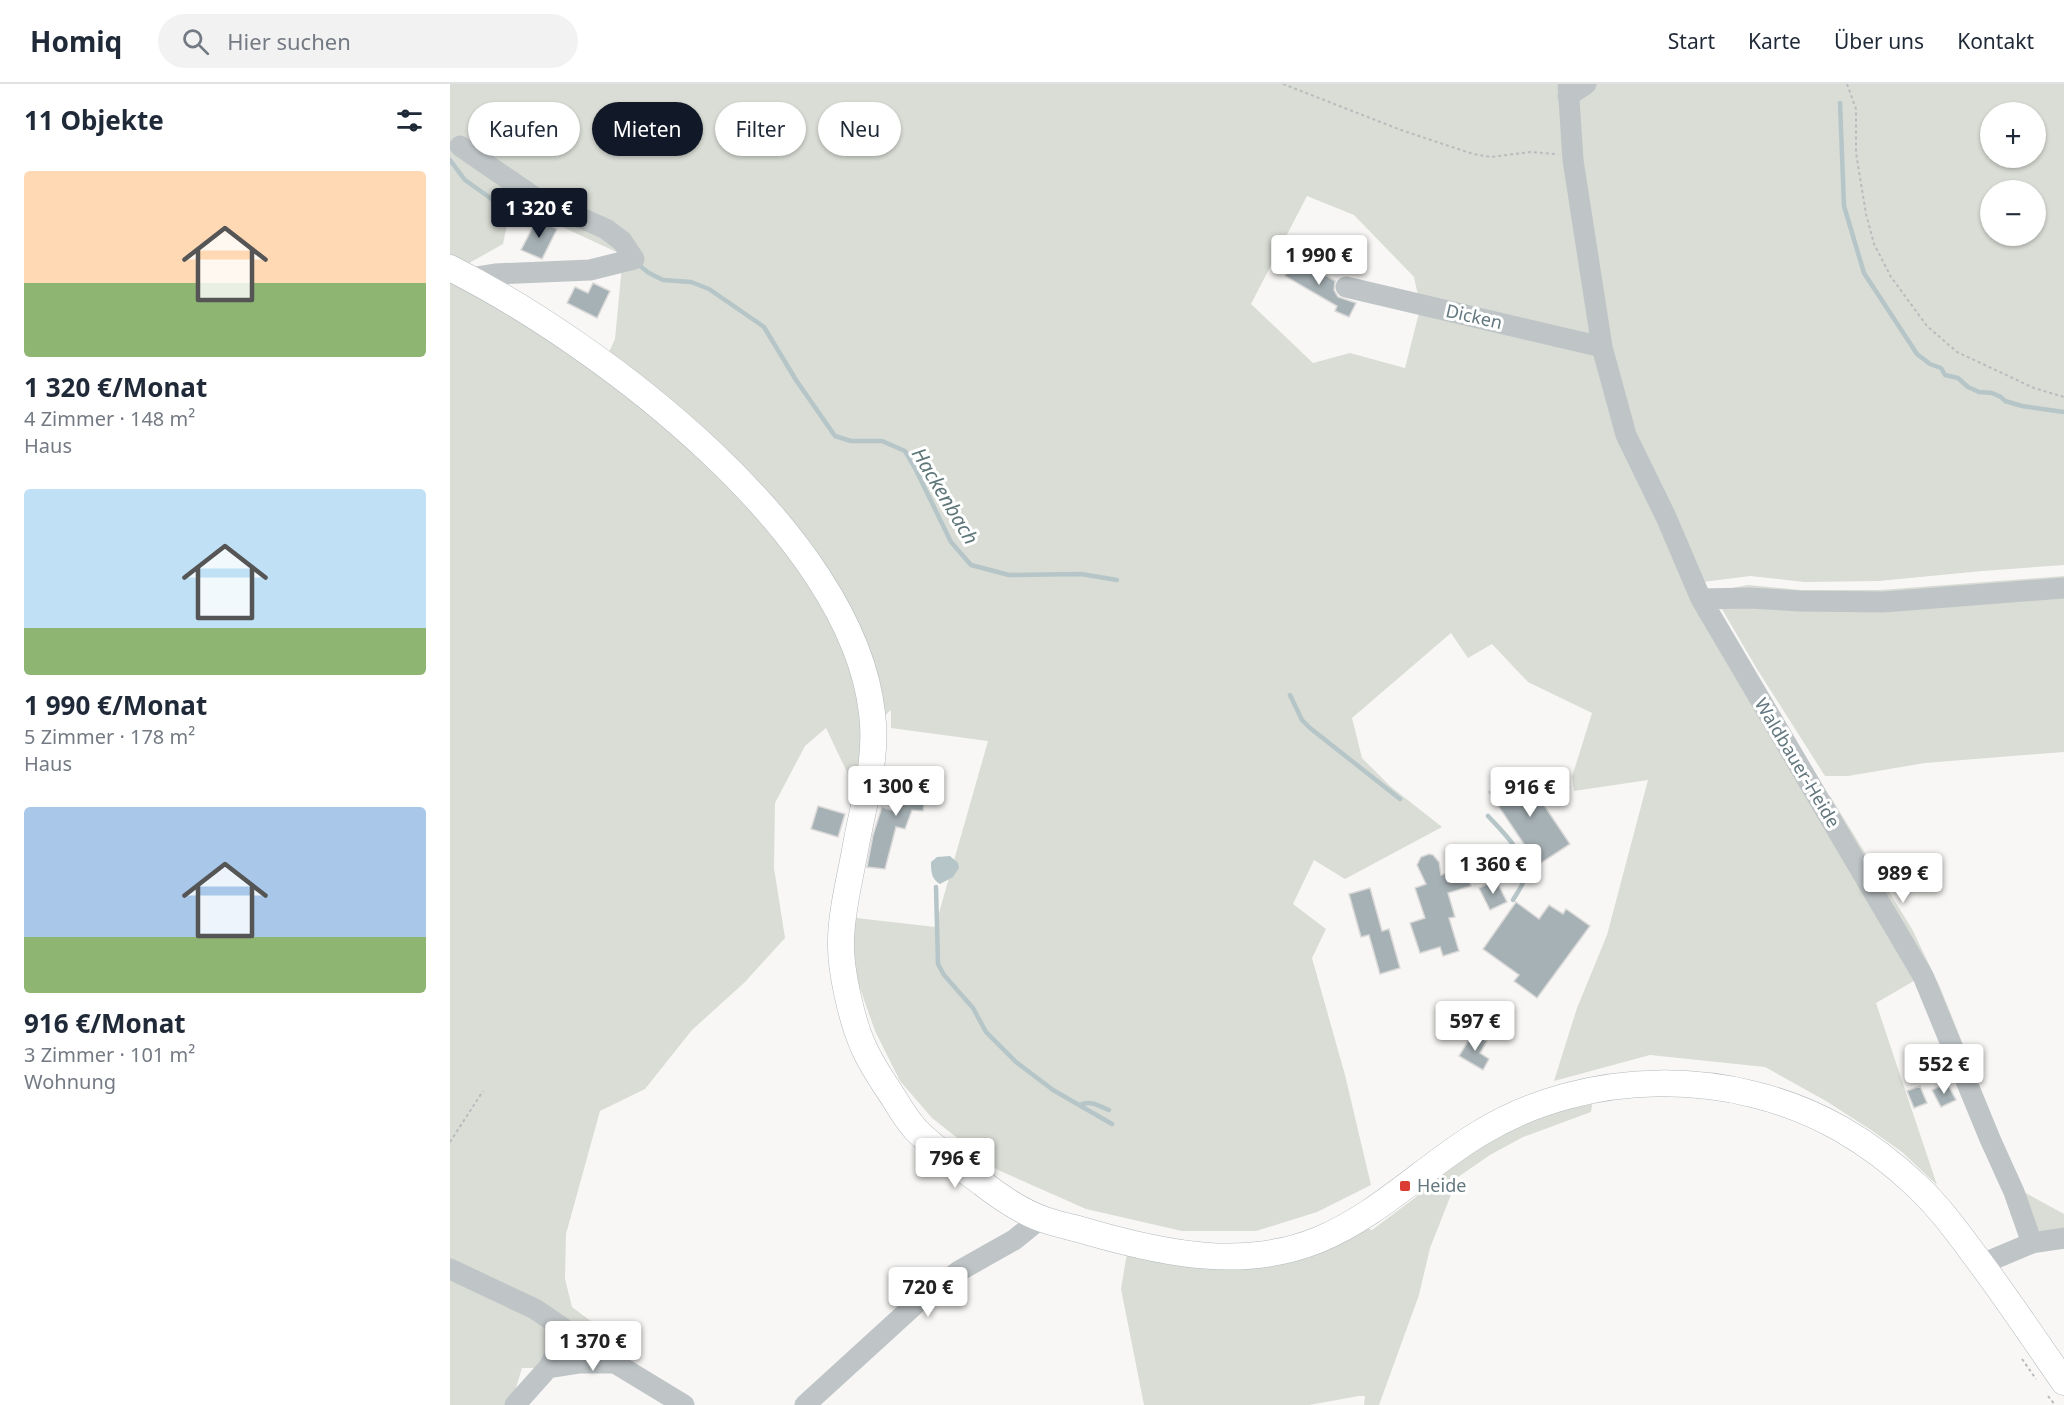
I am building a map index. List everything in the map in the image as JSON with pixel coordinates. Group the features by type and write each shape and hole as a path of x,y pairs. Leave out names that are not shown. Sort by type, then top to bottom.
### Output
{"main road":[{"path":"460,273 550,325 606,363 676,420 768,513 798,550 831,598 853,642 864,673 872,712 874,755 855,849 841,940 844,975 861,1043 882,1081 912,1126 987,1187 1040,1219 1130,1244 1186,1255 1219,1258 1287,1250 1341,1230 1483,1131 1531,1108 1556,1099 1602,1088 1652,1083 1691,1083 1730,1089 1803,1111 1838,1126 1869,1146 1925,1193 1982,1264 2064,1382"}],"street":[{"path":"1568,90 1586,84"},
{"name":"Waldbauer-Heide","path":"1568,90 1572,155 1602,347 1626,435 1666,517 1701,599 1745,676 1801,765 1923,976 2014,1192 2031,1243"},
{"path":"460,146 534,197 606,229 622,241 634,259 590,270 460,273"},
{"name":"Dicken","path":"1346,287 1602,347"},
{"path":"1701,599 1883,602 2064,588"},
{"path":"805,1405 918,1301 959,1272 1014,1240 1040,1219"},
{"path":"1982,1264 2031,1243 2064,1238"},
{"path":"450,1269 535,1309 614,1363 684,1405"},
{"path":"515,1405 548,1368 560,1347 562,1328"},
{"path":"548,1368 580,1363 614,1363"}],"path":[{"path":"1283,84 1401,130 1473,154 1491,157 1530,152 1572,155"},
{"path":"1847,84 1856,109 1856,153 1866,214 1874,244 1891,277 1927,326 1958,352 2034,388 2064,397"},
{"path":"450,1142 483,1091"}],"shaded area":[{"path":"450,84 2064,84 2064,565 1879,581 1804,582 1750,576 1703,582 1594,338 1419,300 1414,277 1354,215 1307,196 1251,304 1313,363 1350,353 1405,368 1420,309 1598,355 1675,564 1919,978 1876,1003 1937,1185 1902,1152 1871,1130 1826,1101 1765,1067 1650,1055 1554,1081 1577,1008 1607,935 1648,780 1574,791 1572,777 1592,713 1528,682 1492,644 1468,658 1451,633 1352,718 1362,758 1390,786 1442,827 1345,879 1314,860 1293,904 1326,929 1312,958 1345,1075 1371,1185 1317,1212 1256,1231 1182,1231 1086,1209 998,1170 932,1118 900,1081 875,1031 854,971 848,917 935,927 988,741 891,728 891,710 869,730 855,789 826,728 805,746 775,803 774,868 785,938 745,982 692,1030 645,1089 600,1111 566,1234 565,1279 572,1307 612,1337 600,1354 548,1368 522,1368 511,1405 450,1405 450,278 608,354 615,339 623,255 512,201 503,244 464,266 450,259"},
{"path":"2064,576 2064,752 1925,763 1848,776 1825,776 1757,669 1712,592 1748,585 1801,590 1880,590"},
{"path":"1830,796 1912,929 1940,987 2024,1192 2064,1214 2064,1234 2042,1238 1825,797"},
{"path":"950,856 958,863 959,868 953,877 940,884 933,877 931,862 937,857"},
{"path":"1593,1099 1591,1112 1523,1137 1490,1155 1458,1177 1430,1248 1419,1295 1379,1405 1364,1405 1365,1396 1359,1396 1309,1405 1144,1405 1121,1289 1127,1253 1186,1265 1366,1228 1372,1230 1416,1197 1433,1177 1501,1132"}],"building":[{"path":"537,219 557,229 542,259 521,250"},
{"path":"1296,258 1335,281 1334,290 1338,297 1356,303 1349,317 1335,311 1337,306 1285,276"},
{"path":"593,283 610,291 597,318 567,303 575,287 588,293"},
{"path":"897,769 920,774 918,793 925,794 923,811 912,810 905,829 896,827 885,869 867,867 873,835 882,807 894,811"},
{"path":"1521,771 1570,844 1538,865 1489,792"},
{"path":"818,806 845,814 838,837 811,829"},
{"path":"1429,854 1439,862 1441,875 1465,868 1471,886 1448,893 1455,917 1449,918 1459,951 1443,956 1440,947 1420,953 1410,923 1425,918 1415,888 1426,884 1417,865 1421,857"},
{"path":"1496,880 1507,902 1490,910 1479,888"},
{"path":"1370,888 1382,931 1389,929 1400,968 1380,974 1369,935 1361,937 1349,894"},
{"path":"1516,902 1539,919 1549,905 1563,914 1566,909 1590,926 1537,998 1514,981 1519,975 1483,949"},
{"path":"1473,1033 1487,1041 1480,1053 1489,1059 1483,1070 1459,1056"},
{"path":"1947,1083 1956,1100 1941,1107 1932,1090"},
{"path":"1920,1086 1927,1103 1914,1108 1907,1091"}],"waterway":[{"path":"1840,103 1844,206 1864,273 1917,354 1930,364 1941,368 1945,375 1958,378 1968,387 1979,392 1992,393 2005,401 2022,406 2064,412"},
{"name":"Hackenbach","path":"450,160 465,180 524,222"},
{"name":"Hackenbach","path":"640,266 663,280 691,282 709,289 764,327 796,380 835,436 851,441 882,441 905,451 951,542 971,565 1009,575 1081,574 1117,580"},
{"name":"Hackenbach","path":"1290,695 1302,720 1310,728 1400,799"},
{"name":"Hackenbach","path":"1488,816 1507,836 1523,862 1525,871 1523,882 1513,900"},
{"path":"936,887 938,964 944,975 973,1008 986,1032 1016,1062 1053,1090 1112,1124"},
{"path":"1080,1105 1091,1103 1109,1110"}],"place":[{"name":"Heide","path":"1405,1186"}]}
